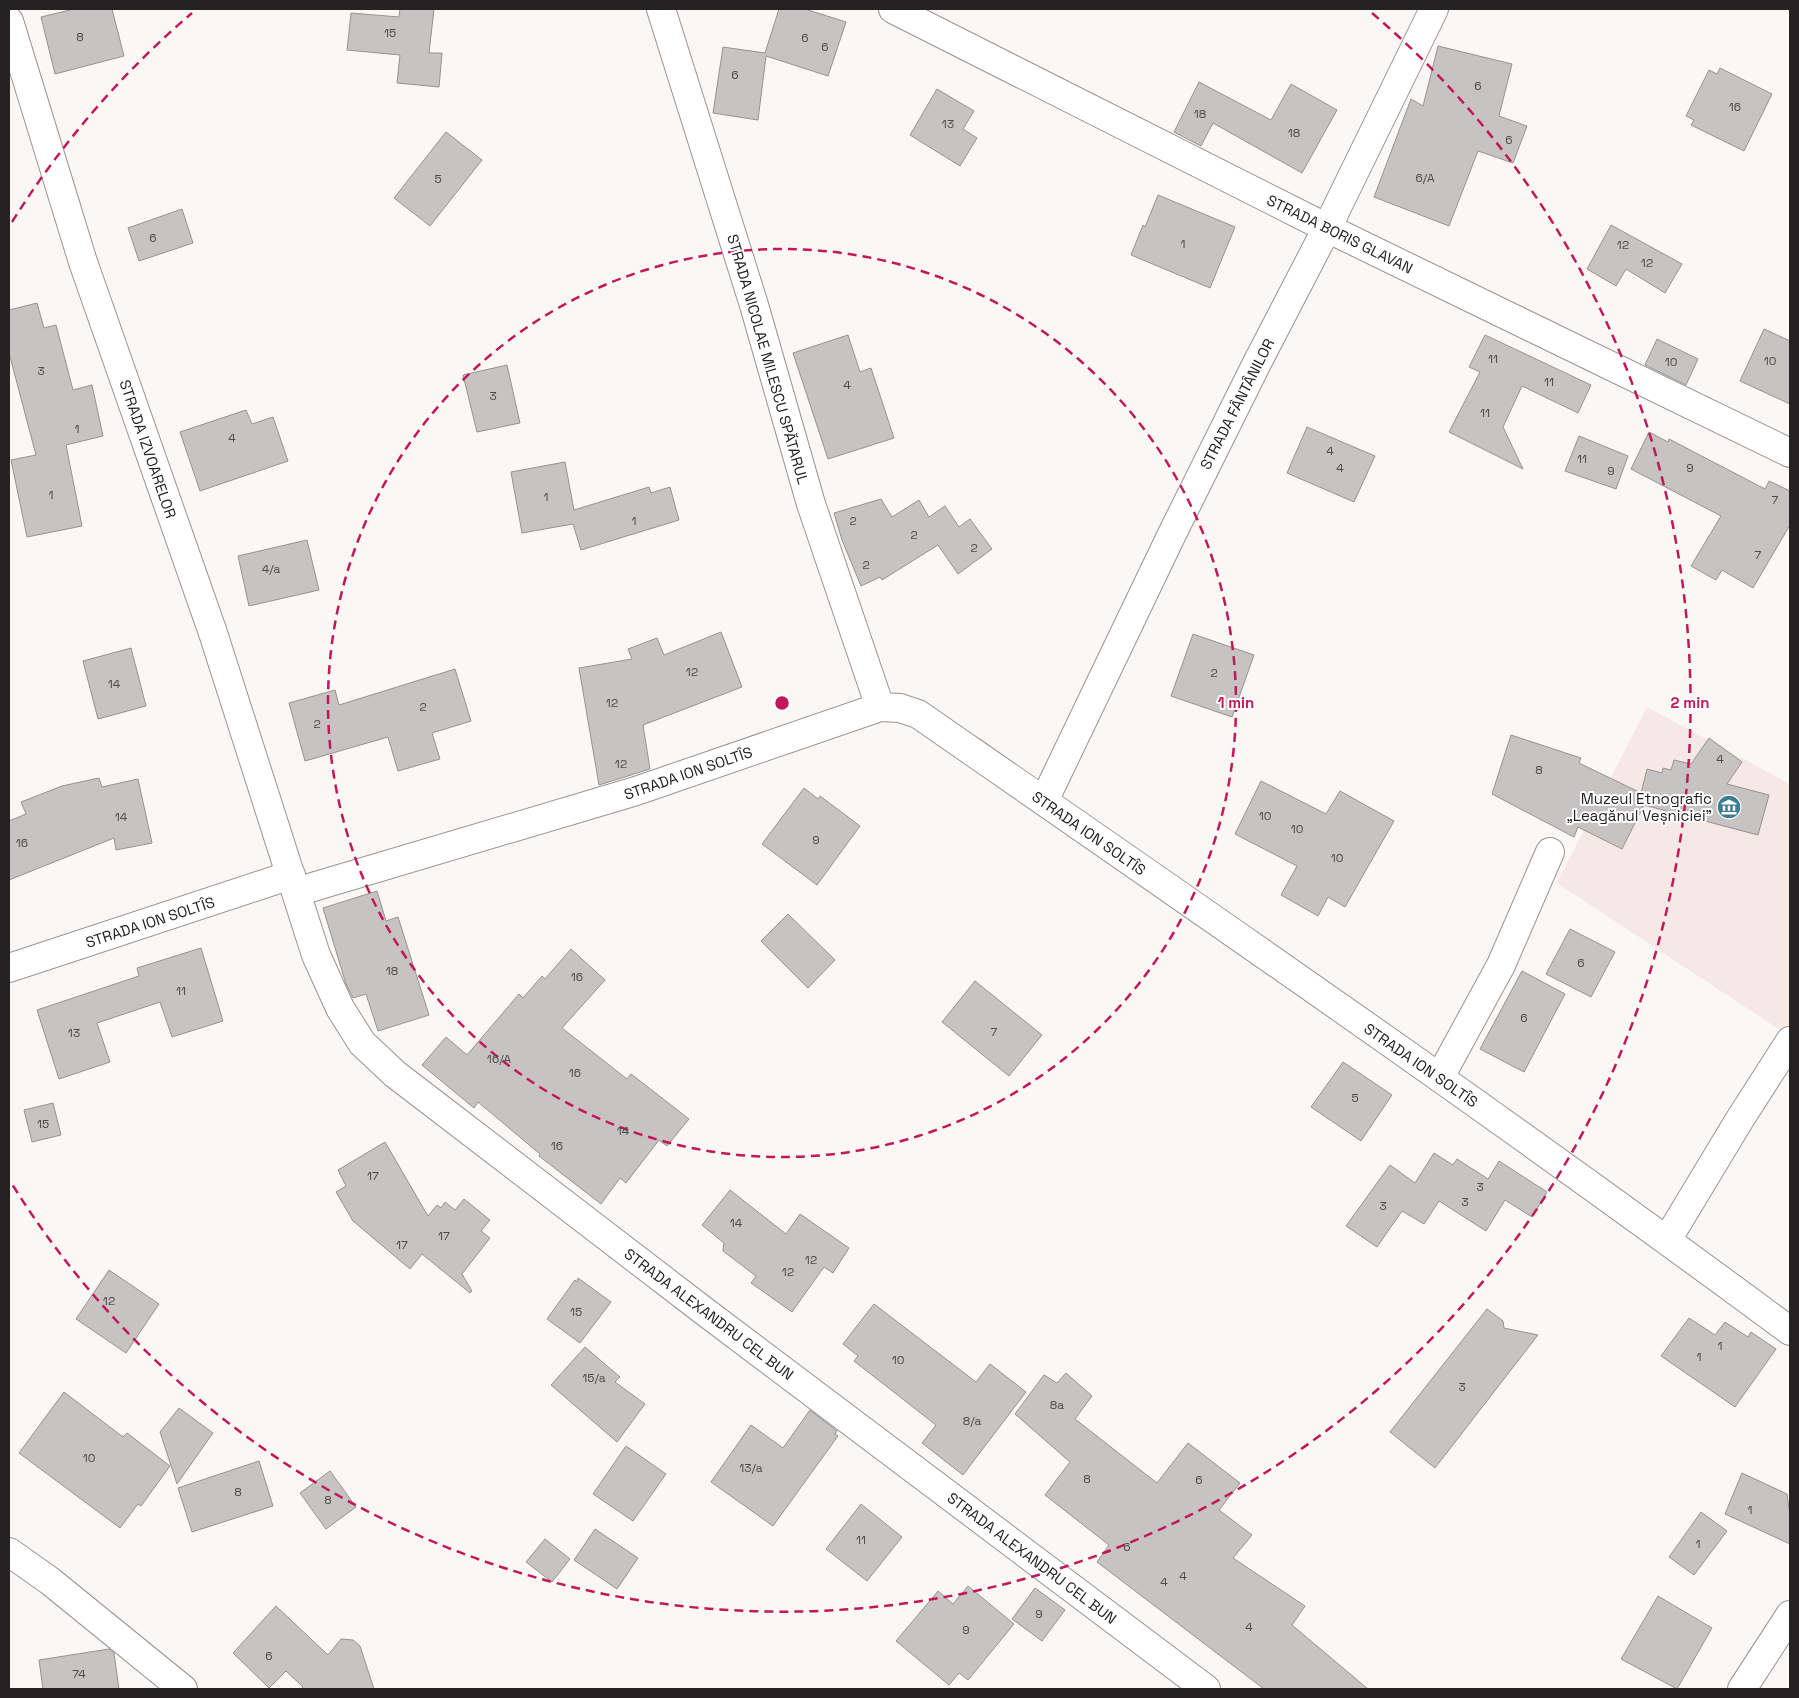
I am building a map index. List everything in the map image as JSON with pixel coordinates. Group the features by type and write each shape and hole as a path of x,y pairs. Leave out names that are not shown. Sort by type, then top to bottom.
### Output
{"street":[{"name":"STRADA NICOLAE MILESCU SPĂTARUL","path":"661,9 754,306 811,504 880,707"},
{"name":"STRADA BORIS GLAVAN","path":"893,9 1327,228 1790,453"},
{"name":"STRADA FÂNTÂNILOR","path":"1044,801 1181,517 1327,228 1434,9"},
{"name":"STRADA IZVOARELOR","path":"9,21 83,262 213,633 293,884"},
{"name":"STRADA ION SOLTÎS","path":"9,968 293,884 636,792 880,707 900,708 918,714 1440,1077 1790,1331"},
{"path":"1440,1077 1501,965 1550,852"},
{"name":"STRADA ALEXANDRU CEL BUN","path":"293,884 316,955 340,1008 362,1044 394,1074 704,1312 1206,1689"},
{"path":"1667,1240 1740,1119 1790,1041"},
{"path":"9,1552 50,1581 183,1689"},
{"path":"1742,1689 1790,1615"}],"shaded area":[{"path":"1647,707 1790,784 1790,1025 1780,1030 1557,883"}],"building":[{"path":"74,9 112,9 124,56 55,74 41,17"},
{"path":"400,9 434,9 429,53 442,53 439,87 397,83 400,55 347,50 351,13 399,17"},
{"path":"779,9 805,9 846,22 828,76 766,56 758,120 713,113 723,47 765,53"},
{"path":"1438,46 1512,64 1499,116 1527,126 1513,163 1478,151 1449,226 1374,197 1411,99 1423,106"},
{"path":"1720,68 1772,94 1744,151 1691,125 1694,120 1686,116 1709,70 1717,74"},
{"path":"1199,82 1271,120 1291,84 1337,110 1302,173 1213,123 1201,146 1174,132"},
{"path":"937,89 974,111 963,129 977,138 960,166 910,135"},
{"path":"446,132 482,160 430,226 394,198"},
{"path":"1158,195 1235,227 1210,288 1131,255"},
{"path":"182,209 193,243 139,261 128,228"},
{"path":"1611,225 1682,264 1665,293 1626,269 1616,286 1587,269"},
{"path":"37,303 44,328 56,325 73,390 92,385 103,436 66,445 82,526 27,537 11,460 36,455 9,353 9,310"},
{"path":"1764,329 1790,341 1790,404 1740,381"},
{"path":"848,335 860,372 871,368 894,438 828,459 793,353"},
{"path":"1485,335 1591,385 1578,413 1522,386 1503,427 1523,469 1449,432 1480,372 1469,367"},
{"path":"1657,339 1698,359 1686,385 1645,365"},
{"path":"507,365 520,423 477,432 463,375"},
{"path":"246,410 252,424 273,417 288,461 200,491 180,432"},
{"path":"1307,427 1375,456 1354,502 1287,473"},
{"path":"1649,432 1668,442 1669,439 1765,489 1769,481 1790,491 1790,525 1753,588 1722,570 1716,580 1691,566 1721,516 1631,469"},
{"path":"1579,436 1628,456 1616,489 1565,471"},
{"path":"565,462 574,510 649,487 651,493 670,487 679,520 581,550 573,524 522,533 511,472"},
{"path":"881,499 892,517 919,500 929,517 945,506 959,527 970,519 992,549 958,574 938,545 882,580 880,577 861,586 842,540 834,513"},
{"path":"307,540 319,590 249,606 238,556"},
{"path":"721,632 742,687 643,725 650,769 599,785 579,668 632,659 628,649 657,638 664,655"},
{"path":"1193,634 1254,655 1232,717 1171,696"},
{"path":"131,648 146,706 98,719 83,661"},
{"path":"455,669 471,721 432,733 440,759 398,771 388,737 305,761 289,703 335,690 339,705"},
{"path":"1511,735 1581,758 1579,763 1641,793 1647,769 1662,773 1663,768 1671,770 1674,760 1691,764 1709,738 1742,762 1727,784 1769,795 1758,835 1644,805 1622,849 1578,827 1574,837 1492,794"},
{"path":"99,778 102,787 138,779 152,843 116,850 114,838 9,880 9,821 26,814 21,802 62,786"},
{"path":"1261,781 1326,814 1340,791 1394,821 1345,907 1328,897 1318,916 1281,895 1297,866 1235,834"},
{"path":"804,788 818,799 820,796 860,826 817,885 762,844"},
{"path":"377,891 386,921 398,917 429,1015 378,1031 366,994 353,998 346,984 323,908"},
{"path":"788,914 835,960 808,988 761,941"},
{"path":"1570,929 1615,952 1591,997 1546,974"},
{"path":"201,948 223,1021 172,1037 160,1002 97,1023 110,1062 59,1079 37,1010 139,976 137,968"},
{"path":"571,949 605,980 562,1028 627,1079 631,1074 689,1119 667,1146 659,1140 626,1183 620,1178 601,1204 539,1156 540,1154 478,1102 474,1108 422,1065 446,1037 467,1055 519,994 523,998 542,976 545,979"},
{"path":"1522,971 1565,994 1524,1072 1480,1049"},
{"path":"975,981 1042,1035 1009,1076 942,1022"},
{"path":"1343,1062 1392,1095 1361,1141 1311,1107"},
{"path":"53,1103 61,1135 32,1142 24,1110"},
{"path":"385,1142 428,1216 437,1205 441,1208 445,1202 455,1210 464,1199 490,1220 481,1231 490,1238 462,1274 472,1291 470,1293 422,1254 410,1269 353,1221 336,1192 346,1186 338,1170"},
{"path":"1434,1153 1453,1165 1457,1159 1488,1179 1499,1161 1547,1192 1532,1217 1505,1200 1486,1231 1439,1201 1424,1224 1402,1211 1377,1247 1346,1226 1390,1165 1415,1183"},
{"path":"730,1190 786,1234 800,1214 849,1248 833,1273 824,1267 792,1312 751,1283 756,1276 723,1251 724,1243 702,1225"},
{"path":"109,1270 159,1304 126,1353 76,1319"},
{"path":"578,1278 611,1302 580,1343 547,1319 575,1280 577,1282"},
{"path":"874,1304 976,1382 990,1364 1026,1392 963,1475 922,1443 936,1425 854,1361 858,1356 843,1344"},
{"path":"1487,1309 1503,1321 1504,1328 1538,1335 1435,1468 1390,1432"},
{"path":"1689,1318 1715,1335 1725,1322 1748,1337 1751,1332 1776,1349 1735,1407 1661,1356"},
{"path":"585,1347 620,1377 615,1382 645,1404 617,1442 551,1385"},
{"path":"1066,1373 1092,1396 1075,1419 1157,1483 1188,1443 1240,1483 1219,1510 1252,1535 1233,1558 1305,1606 1292,1625 1368,1689 1264,1689 1097,1562 1109,1545 1045,1495 1070,1462 1015,1414 1044,1375 1057,1383"},
{"path":"64,1392 123,1437 127,1433 170,1466 141,1506 138,1504 120,1528 19,1453"},
{"path":"179,1408 213,1433 177,1484 160,1432"},
{"path":"810,1410 837,1431 835,1434 838,1436 773,1526 711,1482 751,1425 783,1448"},
{"path":"626,1446 666,1474 633,1521 593,1494"},
{"path":"259,1461 273,1506 192,1532 178,1488"},
{"path":"330,1471 356,1507 326,1529 300,1493"},
{"path":"1742,1473 1787,1494 1790,1515 1790,1544 1725,1514"},
{"path":"861,1504 902,1537 867,1581 826,1549"},
{"path":"1701,1512 1727,1531 1694,1575 1669,1557"},
{"path":"595,1529 638,1558 617,1589 574,1560"},
{"path":"545,1539 570,1559 552,1582 526,1562"},
{"path":"968,1586 1014,1624 968,1680 959,1673 949,1685 896,1641 938,1591 953,1604"},
{"path":"1035,1588 1065,1610 1042,1641 1012,1619"},
{"path":"1658,1596 1712,1628 1677,1689 1621,1659"},
{"path":"276,1606 328,1655 341,1639 353,1640 360,1646 374,1689 301,1689 303,1687 286,1671 269,1688 233,1653"},
{"path":"109,1649 114,1653 119,1689 43,1689 39,1660"}],"place":[{"name":"Muzeul Etnografic „Leagănul Veșniciei”","path":"1729,807"}]}
